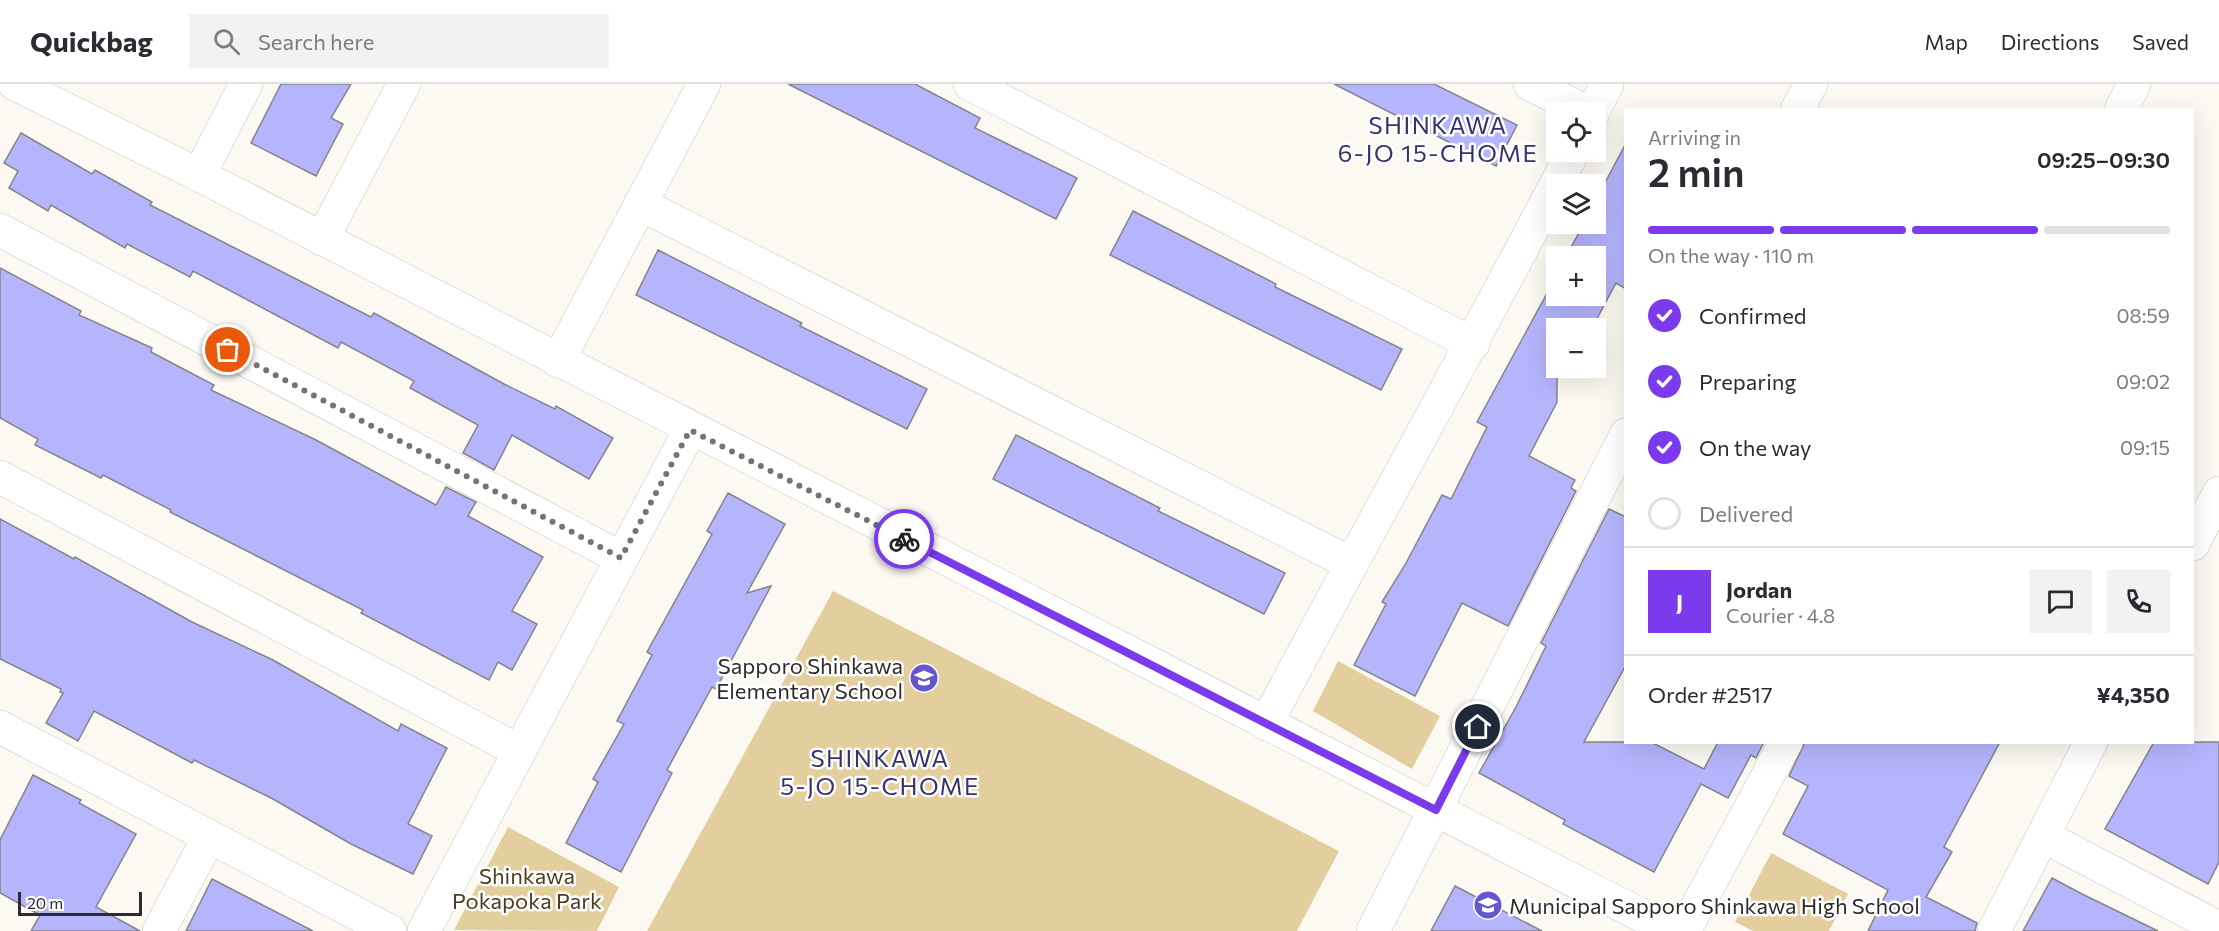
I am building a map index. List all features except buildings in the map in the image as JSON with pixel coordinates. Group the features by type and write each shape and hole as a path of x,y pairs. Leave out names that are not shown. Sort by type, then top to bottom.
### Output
{"street":[{"path":"15,84 199,175 690,430 1672,931"},
{"path":"199,175 246,84"},
{"path":"322,240 404,84"},
{"path":"558,361 705,84"},
{"path":"970,84 1473,344"},
{"path":"1530,84 1567,102"},
{"path":"1598,102 1607,84"},
{"path":"1798,108 1811,84"},
{"path":"2122,108 2134,84"},
{"path":"1266,724 1350,562 1473,344 1567,162"},
{"path":"640,204 1350,562"},
{"path":"0,230 621,558"},
{"path":"424,931 690,430"},
{"path":"1373,931 1624,439"},
{"path":"0,477 519,751"},
{"path":"2194,542 2219,493"},
{"path":"2,731 390,931"},
{"path":"1684,931 1785,744"},
{"path":"1994,931 2090,744"},
{"path":"2043,836 2219,928"},
{"path":"159,931 209,837"}],"green space":[{"name":"Sapporo Shinkawa Elementary School","path":"833,591 1339,851 1297,931 647,931"},
{"path":"1338,661 1440,716 1412,769 1313,711"},
{"name":"Shinkawa Pokapoka Park","path":"508,827 619,887 597,931 454,930"},
{"path":"1771,853 1848,894 1829,931 1753,931 1735,922"}],"way so far":[{"path":"228,350 621,558 690,430 904,539"}],"place":[{"name":"Sapporo Shinkawa Elementary School","path":"924,678"},
{"name":"Municipal Sapporo Shinkawa High School","path":"1488,905"}],"district":[{"name":"SHINKAWA 6-JO 15-CHOME","path":"1438,138"},
{"name":"SHINKAWA 5-JO 15-CHOME","path":"880,771"}],"route":[{"path":"904,539 1436,810 1478,727"}]}
